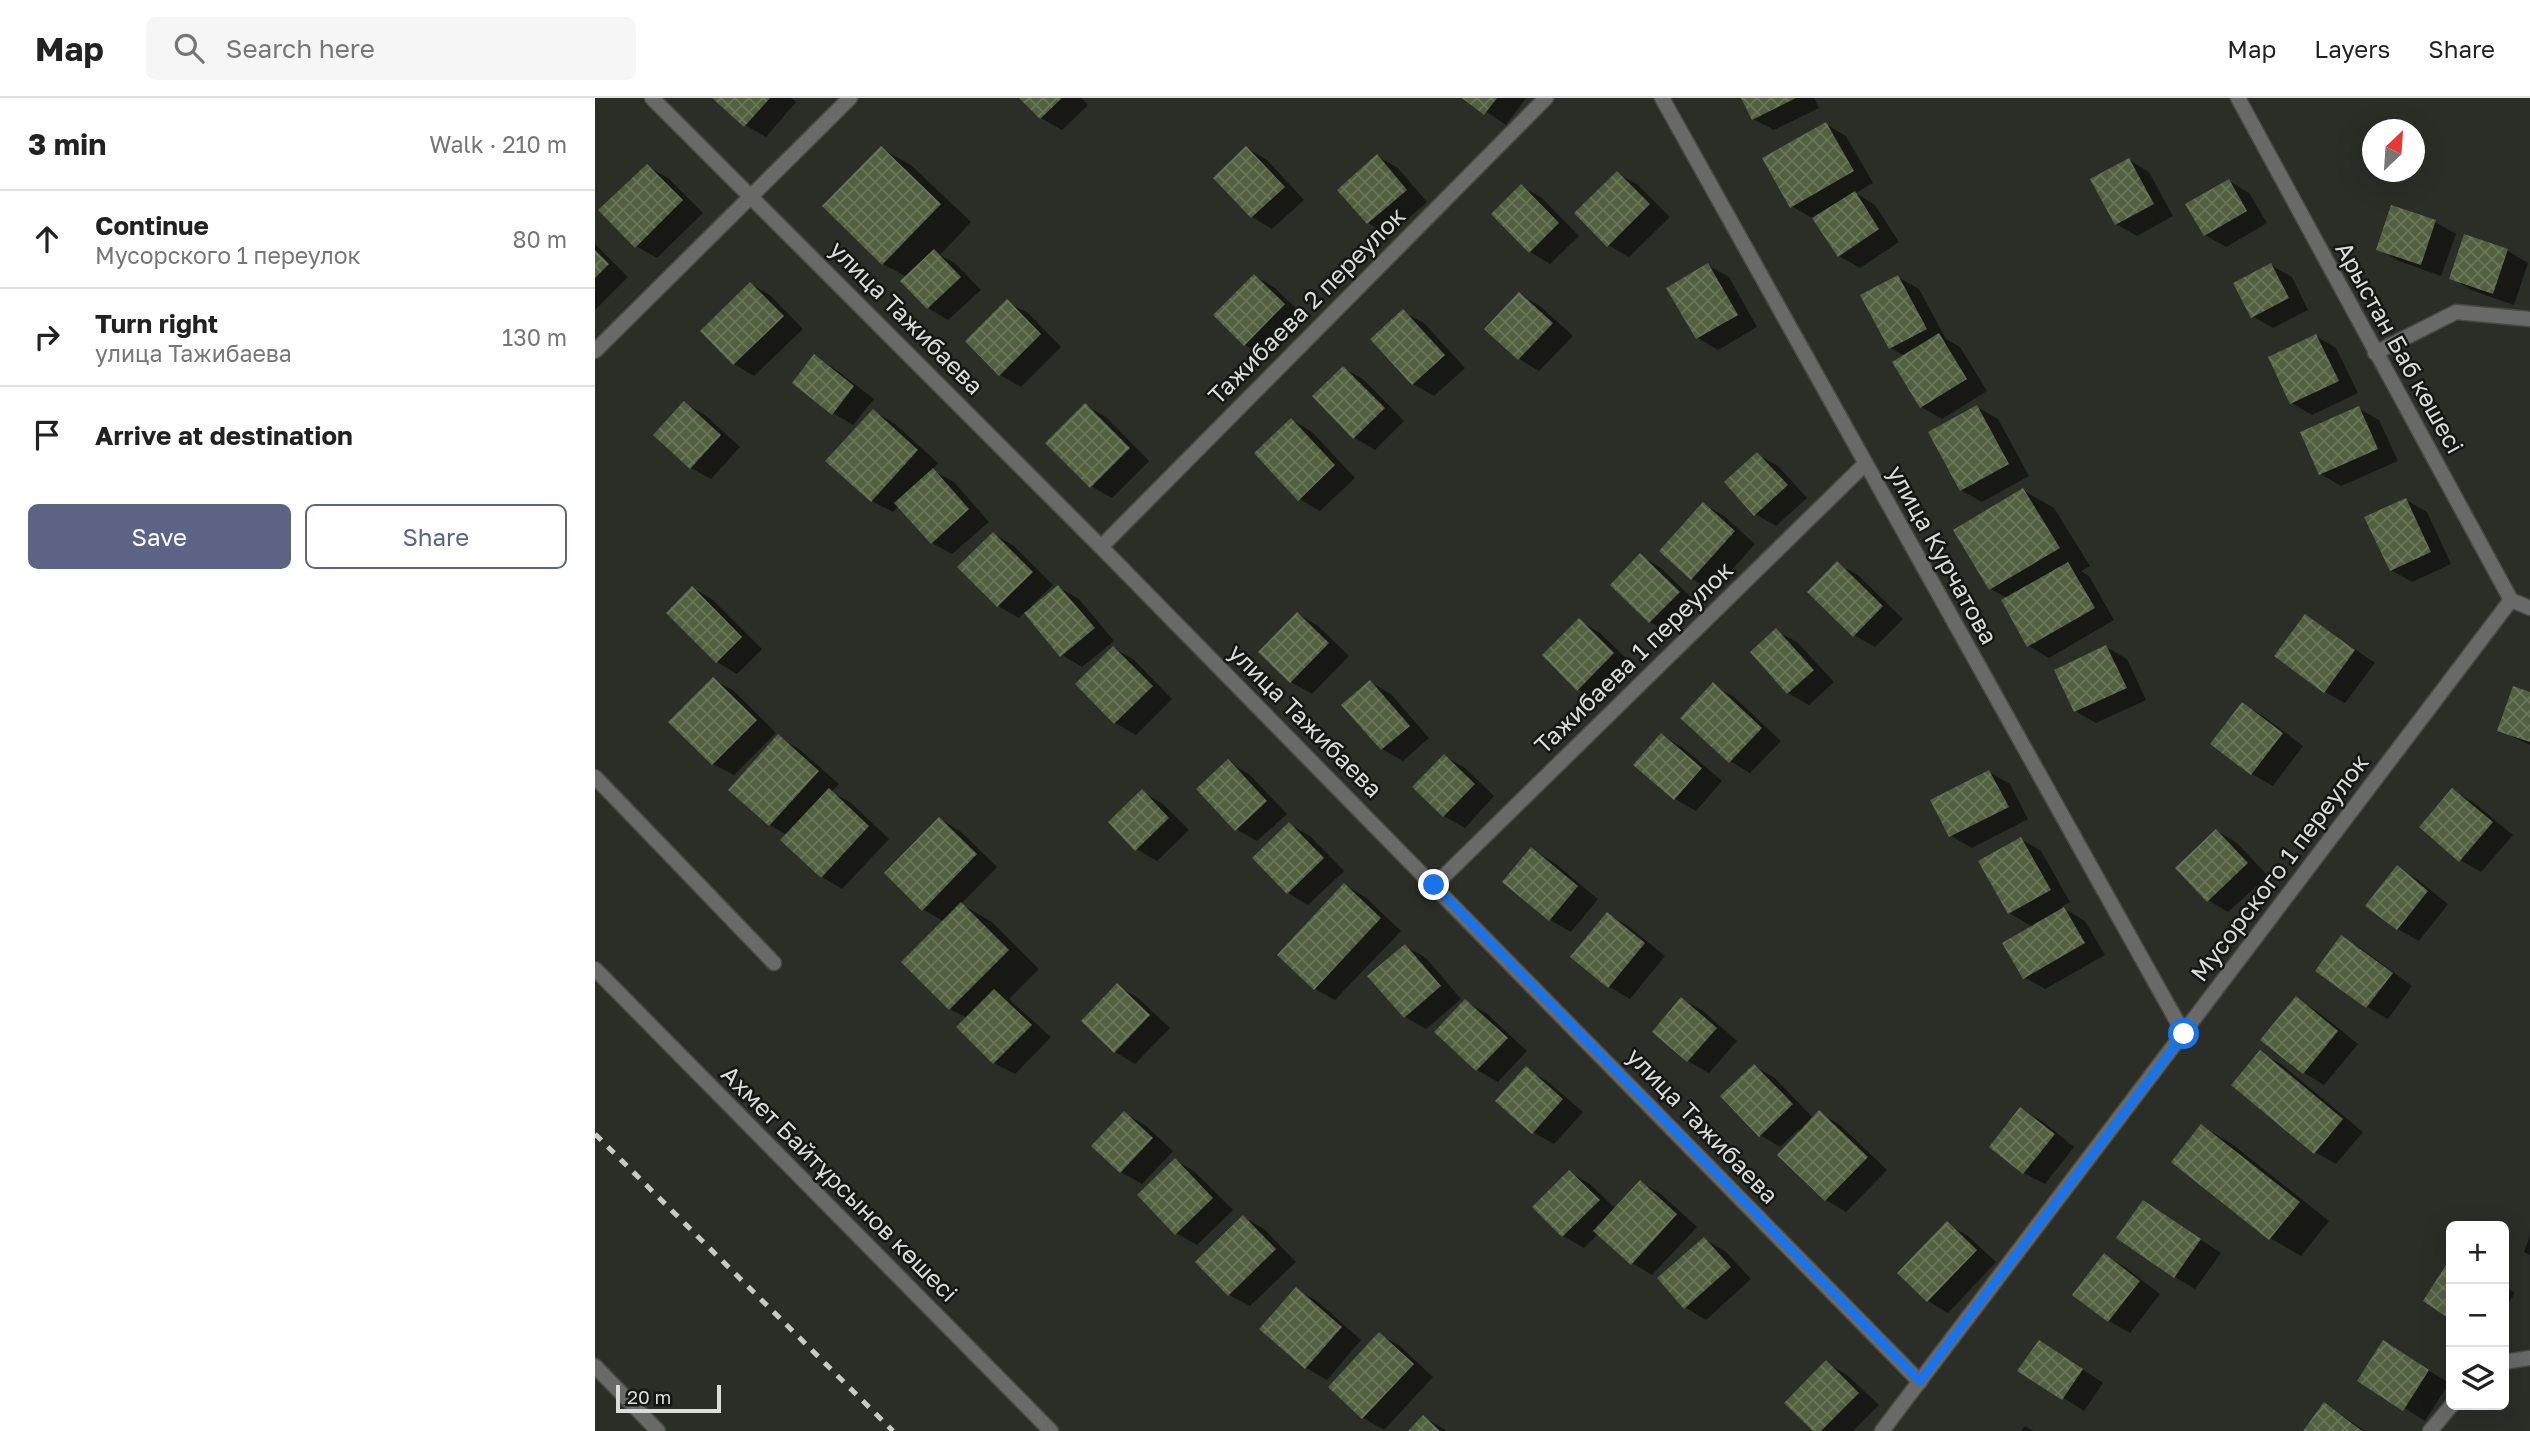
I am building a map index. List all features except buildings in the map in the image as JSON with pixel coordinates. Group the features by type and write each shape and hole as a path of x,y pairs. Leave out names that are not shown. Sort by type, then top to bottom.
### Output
{"street":[{"name":"улица Тажибаева","path":"652,98 1101,547 1920,1381"},
{"path":"595,351 850,98"},
{"name":"Тажибаева 2 переулок","path":"1101,547 1546,98"},
{"name":"улица Курчатова","path":"1662,98 2184,1034"},
{"name":"Арыстан Баб көшесі","path":"2238,98 2511,600"},
{"path":"2375,353 2456,312 2530,319"},
{"name":"Тажибаева 1 переулок","path":"1434,885 1865,464"},
{"path":"2511,600 2530,608"},
{"name":"Мусорского 1 переулок","path":"1882,1431 2511,600"},
{"path":"595,777 773,963"},
{"name":"Ахмет Байтұрсынов көшесі","path":"595,969 1051,1431"},
{"path":"2509,1361 2530,1358"},
{"path":"595,1366 658,1431"},
{"path":"2430,1431 2448,1410"}],"railway":[{"path":"595,1134 893,1431"}],"route":[{"path":"1434,885 1920,1381 2184,1034"}]}
